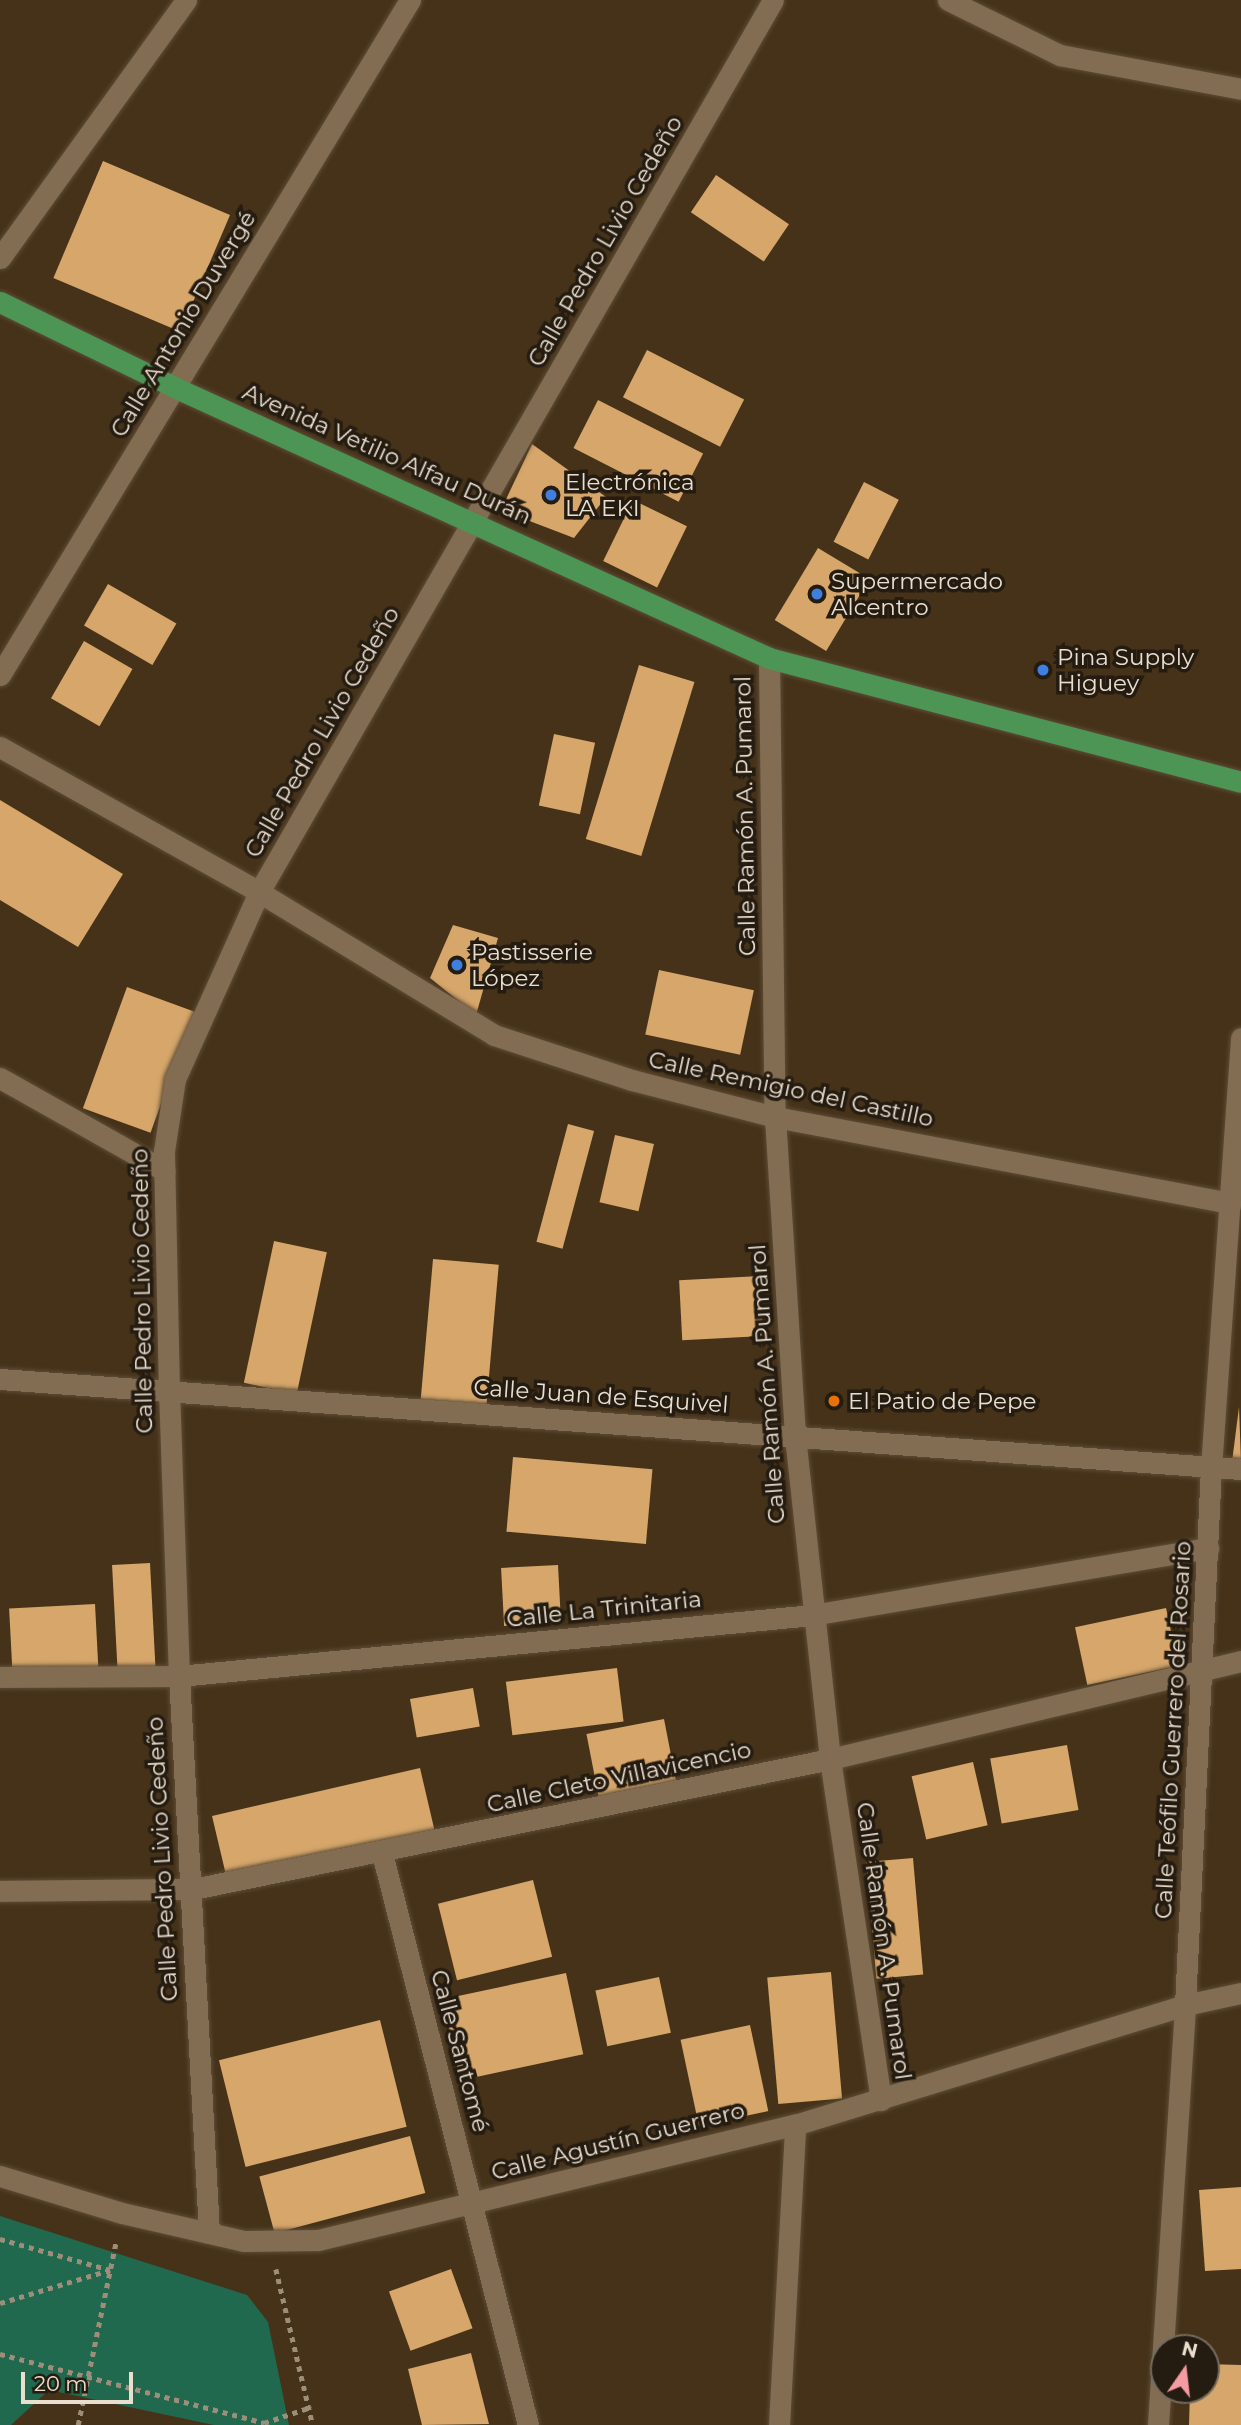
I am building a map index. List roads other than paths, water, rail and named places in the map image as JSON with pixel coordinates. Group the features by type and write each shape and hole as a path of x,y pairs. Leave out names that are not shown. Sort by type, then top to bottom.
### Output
{"main road":[{"name":"Avenida Vetilio Alfau Durán","path":"0,302 176,388 769,658 1241,782"}],"street":[{"path":"0,258 186,0"},
{"name":"Calle Antonio Duvergé","path":"0,675 410,0"},
{"name":"Calle Pedro Livio Cedeño","path":"208,2233 193,1889 179,1676 169,1392 165,1171 175,1079 259,892 475,522 773,0"},
{"path":"948,0 1060,55 1241,89"},
{"name":"Calle Ramón A. Pumarol","path":"769,658 775,1117 796,1436 830,1759 881,2100"},
{"name":"Calle Remigio del Castillo","path":"0,747 259,892 494,1035 632,1080 775,1117 1231,1203"},
{"name":"Calle Teófilo Guerrero del Rosario","path":"1158,2425 1185,2005 1211,1468 1241,1038"},
{"path":"0,1078 165,1171"},
{"name":"Calle Juan de Esquivel","path":"0,1379 1241,1469"},
{"name":"Calle La Trinitaria","path":"0,1677 179,1676 813,1615 1208,1548"},
{"name":"Calle Cleto Villavicencio","path":"0,1891 193,1889 382,1853 830,1759 1241,1661"},
{"name":"Calle Santomé","path":"382,1853 528,2425"},
{"name":"Calle Agustín Guerrero","path":"0,2176 122,2214 208,2233 269,2241 318,2240 795,2125 1185,2005 1241,1993"},
{"path":"779,2425 795,2125"}],"place":[{"name":"Electrónica LA EKI","path":"551,495"},
{"name":"Supermercado Alcentro","path":"817,594"},
{"name":"Pina Supply Higuey","path":"1043,670"},
{"name":"Pastisserie López","path":"457,965"},
{"name":"El Patio de Pepe","path":"834,1401"}]}
